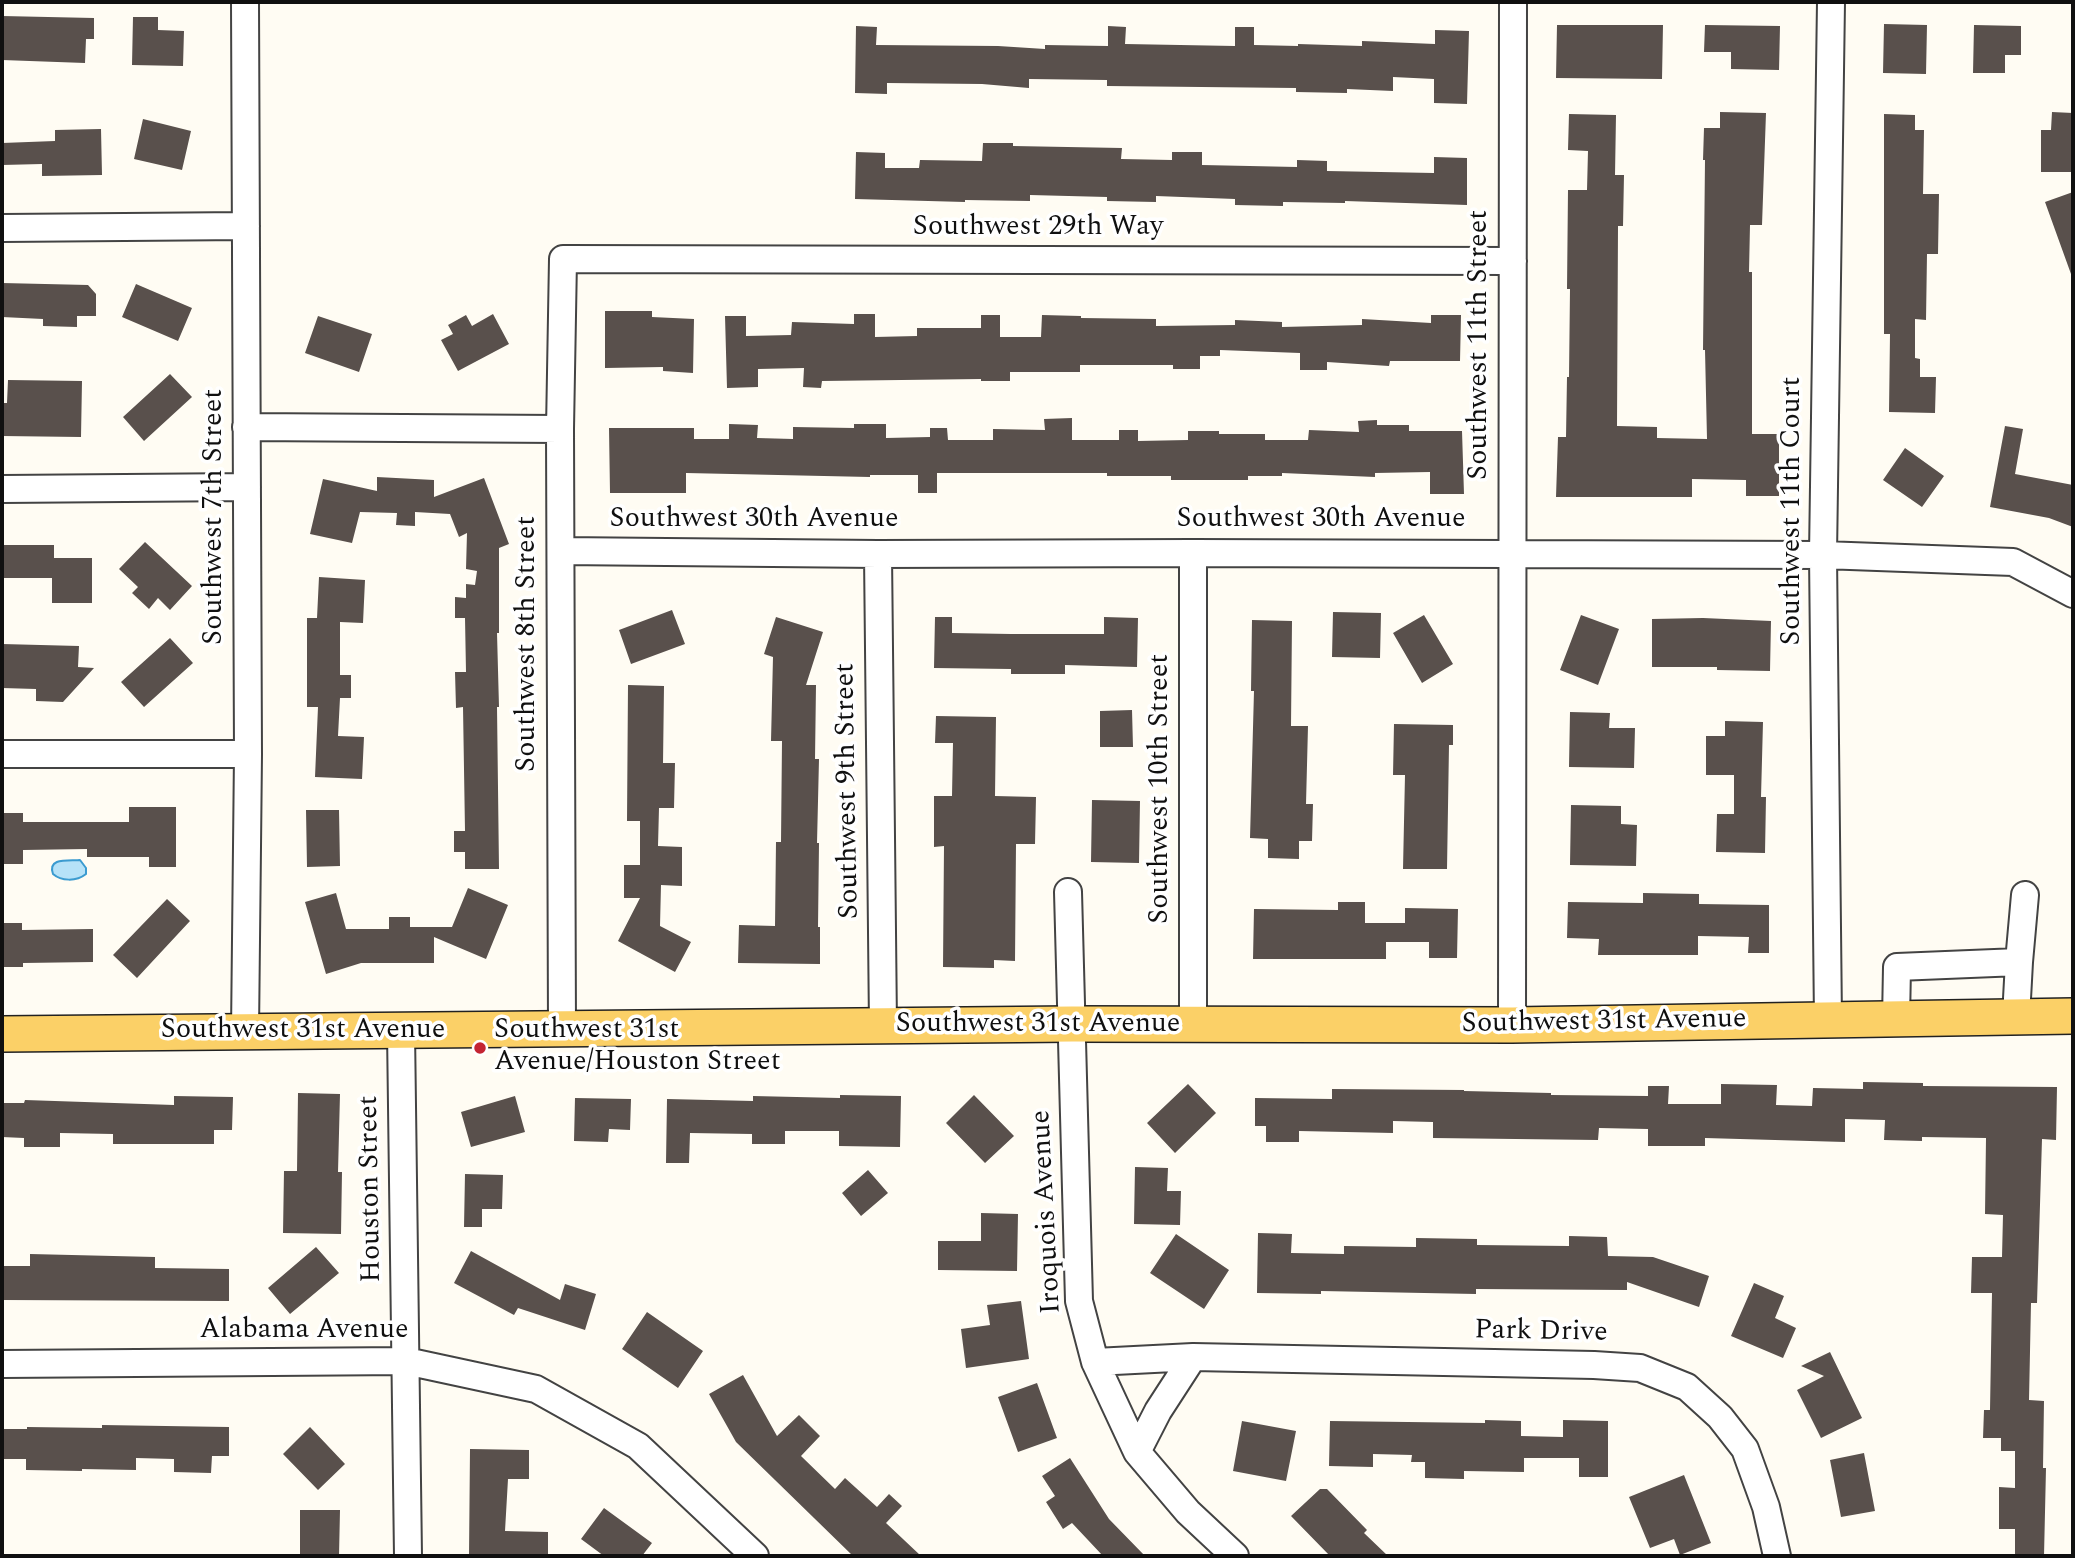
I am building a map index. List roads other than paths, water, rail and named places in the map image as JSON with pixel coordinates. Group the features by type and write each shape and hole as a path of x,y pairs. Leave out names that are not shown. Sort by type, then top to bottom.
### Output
{"main road":[{"name":"Southwest 31st Avenue","path":"2,1034 1072,1024 1512,1025 2073,1016"}],"street":[{"name":"Southwest 7th Street","path":"245,2 248,754 245,1032"},
{"name":"Southwest 11th Street","path":"1512,1025 1513,2"},
{"name":"Southwest 11th Court","path":"1828,1021 1824,555 1831,2"},
{"path":"2,228 246,226"},
{"name":"Southwest 29th Way","path":"563,260 1513,261"},
{"name":"Southwest 8th Street","path":"562,1029 560,429 563,260"},
{"path":"247,427 560,429"},
{"path":"2,489 247,487"},
{"name":"Southwest 30th Avenue","path":"561,551 1824,555 2013,562 2073,594"},
{"name":"Southwest 10th Street","path":"1193,552 1193,1026"},
{"name":"Southwest 9th Street","path":"878,554 883,1027"},
{"path":"2,754 248,754"},
{"name":"Iroquois Avenue","path":"1068,892 1079,1301 1095,1362 1137,1452 1188,1511 1235,1556"},
{"path":"2016,1017 2025,895"},
{"path":"1896,1020 1897,967 2019,962"},
{"name":"Houston Street","path":"401,1031 408,1556"},
{"path":"1137,1452 1158,1412 1193,1357"},
{"name":"Park Drive","path":"1095,1362 1193,1357 1640,1368 1687,1387 1720,1417 1745,1449 1766,1507 1776,1556"},
{"name":"Alabama Avenue","path":"2,1364 405,1361 536,1388 638,1446 755,1556"}],"water":[{"path":"80,860 86,868 86,874 82,877 69,880 53,874 53,865 56,862"}],"place":[{"name":"Southwest 31st Avenue/Houston Street","path":"480,1048"}]}
